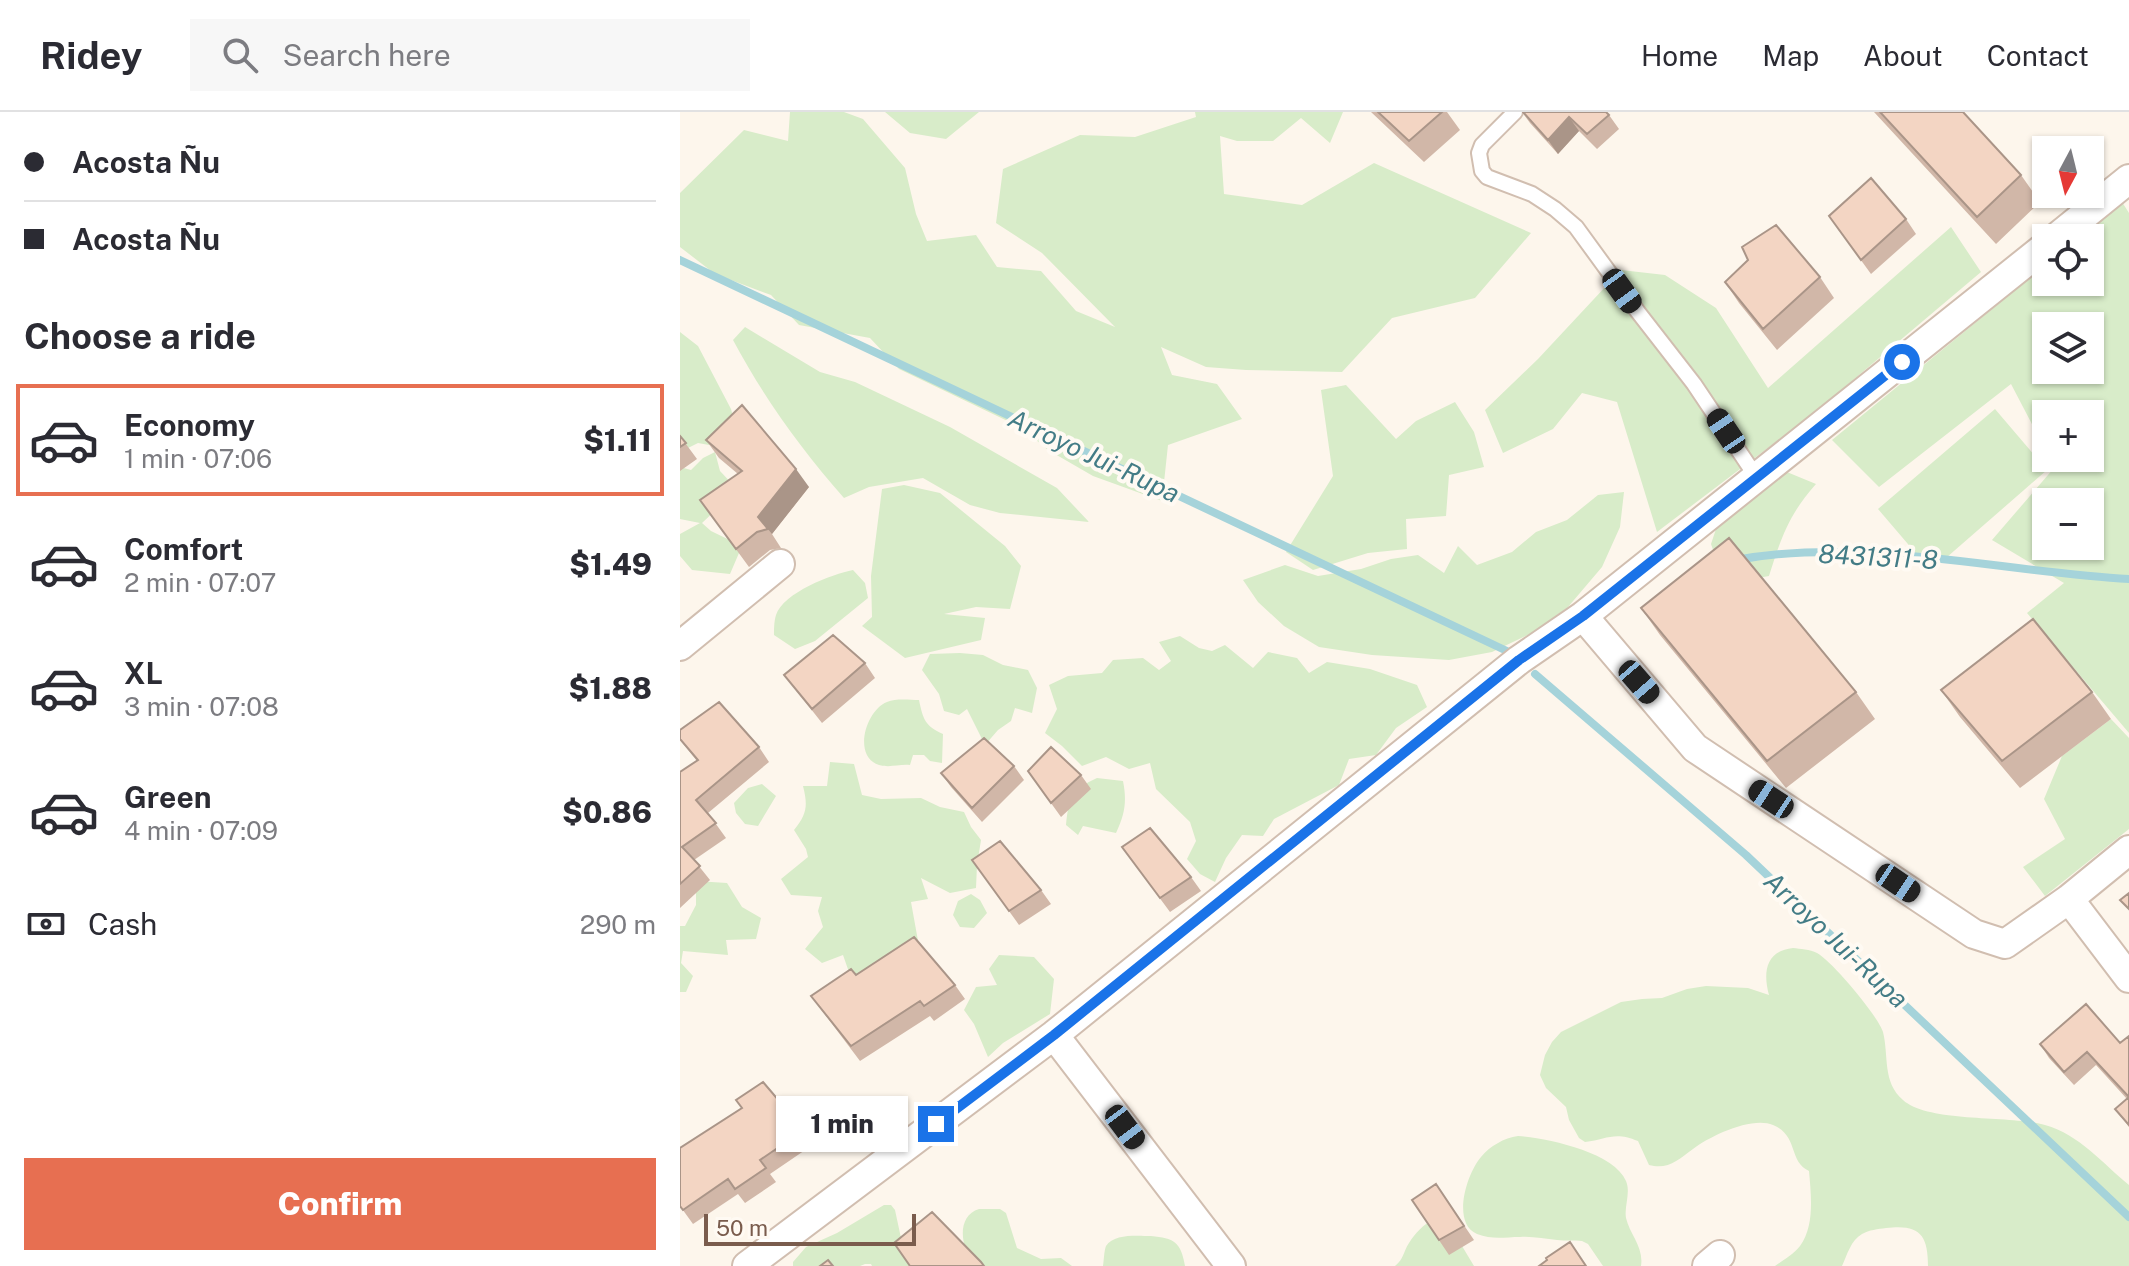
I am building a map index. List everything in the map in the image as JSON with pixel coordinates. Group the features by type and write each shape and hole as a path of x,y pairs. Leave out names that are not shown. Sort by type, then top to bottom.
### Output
{"street":[{"path":"2074,224 2128,183"},
{"path":"747,1266 1054,1035 1519,660 1583,616 2032,257"},
{"path":"680,646 780,564"},
{"path":"1583,616 1695,748 1974,934 2005,944 2069,899 2129,850"},
{"path":"2069,899 2129,978"},
{"path":"1054,1035 1231,1266"}],"lane":[{"path":"1515,112 1482,145 1479,153 1482,171 1487,177 1532,194 1576,227 1694,384 1757,478"}],"green space":[{"path":"790,112 844,112 863,119 905,168 916,214 927,241 976,235 997,267 1041,271 1076,311 1115,327 1042,253 996,223 1003,169 1080,135 1135,137 1196,117 1195,112 1343,112 1330,143 1301,118 1273,141 1237,141 1220,136 1224,194 1302,205 1374,163 1531,233 1475,298 1392,318 1342,372 1206,367 1161,347 1172,375 1217,384 1242,419 1168,445 1162,501 1093,476 1048,450 1022,428 899,369 870,338 799,325 771,295 715,274 680,247 680,193 744,130 788,141"},
{"path":"885,112 979,112 946,139 910,133"},
{"path":"2122,202 2129,213 2129,733 2027,613 2064,583 1992,540 2032,494 2032,560 2104,560 2104,488 2037,488 2051,472 2104,472 2104,400 2032,400 2032,424 2011,384 1879,487 1832,440 2032,276 2032,296 2104,296 2104,224 2096,224"},
{"path":"1951,227 1981,272 1814,413 1657,532 1617,402 1582,393 1553,429 1503,453 1485,410 1538,359 1621,270 1665,275 1716,308 1768,388"},
{"path":"745,327 820,372 855,382 950,427 1057,488 1089,522 1000,513 970,505 923,478 869,487 844,498 813,461 757,382 733,340"},
{"path":"680,332 698,346 731,409 737,432 720,447 698,443 680,452"},
{"path":"1346,385 1396,439 1416,421 1455,402 1474,432 1484,467 1449,475 1446,516 1406,519 1407,549 1368,553 1313,570 1286,552 1333,476 1321,390"},
{"path":"1995,409 2032,452 2032,472 2045,472 1931,571 1878,509"},
{"path":"715,452 720,471 735,487 702,523 711,531 742,546 730,574 692,570 680,556 680,534 700,523 680,519 680,467 691,470"},
{"path":"1782,470 1816,484 1787,527 1769,576 1725,584 1711,544 1717,526"},
{"path":"904,485 940,493 1005,546 1021,566 1010,609 976,607 944,614 985,618 981,640 905,658 862,626 872,617 871,576 882,489"},
{"path":"1624,492 1620,527 1602,567 1568,607 1532,633 1492,652 1449,660 1372,655 1319,647 1284,626 1258,602 1243,580 1285,565 1318,576 1418,555 1444,573 1458,546 1477,565 1512,552 1536,532 1567,520 1598,495"},
{"path":"853,570 865,583 868,598 815,641 795,649 774,635 776,615 788,599 821,580"},
{"path":"1180,636 1199,648 1212,651 1225,645 1253,668 1268,652 1297,658 1309,673 1327,662 1370,669 1417,685 1427,707 1396,728 1376,755 1349,759 1339,785 1274,819 1263,836 1242,835 1226,858 1215,882 1200,874 1187,859 1196,841 1190,822 1156,789 1150,763 1129,769 1106,757 1082,766 1045,733 1057,709 1049,685 1068,676 1102,673 1113,660 1143,658 1159,670 1171,661 1159,642"},
{"path":"930,654 983,655 1003,665 1028,670 1037,688 1032,713 1015,708 1011,721 985,745 967,709 959,715 944,711 939,694 922,670"},
{"path":"919,700 926,721 943,734 942,763 930,761 924,755 913,755 910,765 883,766 871,760 864,743 873,714 891,701"},
{"path":"2111,719 2129,738 2129,829 2045,896 2023,867 2065,839 2044,799 2062,756"},
{"path":"830,762 854,764 862,795 881,799 921,798 940,807 964,812 981,840 976,888 950,893 921,878 928,899 911,902 922,963 896,989 850,975 843,955 822,963 805,949 823,927 818,911 822,897 791,895 781,879 808,857 794,830 805,810 803,786 827,786"},
{"path":"1097,778 1123,781 1125,801 1121,820 1116,833 1083,826 1078,835 1066,825 1070,801 1082,786"},
{"path":"762,784 776,796 758,826 745,824 736,813 734,803 748,788"},
{"path":"696,881 727,883 742,907 761,918 756,939 726,940 728,955 683,951 681,963 693,976 686,992 680,992 680,926 685,926 696,905"},
{"path":"971,894 980,900 987,913 974,928 960,927 953,915 958,901"},
{"path":"1793,948 1811,951 1824,958 1873,1014 1883,1032 1889,1077 1903,1100 1931,1112 2045,1125 2090,1150 2129,1185 2129,1266 1928,1266 1923,1239 1914,1230 1897,1227 1871,1231 1858,1237 1842,1266 1775,1266 1800,1246 1808,1229 1811,1210 1809,1171 1802,1167 1787,1135 1781,1130 1764,1123 1743,1125 1710,1138 1662,1166 1649,1165 1638,1141 1630,1138 1611,1137 1585,1142 1579,1138 1566,1107 1546,1088 1540,1075 1545,1055 1561,1032 1621,1002 1662,998 1687,989 1706,986 1748,988 1769,995 1766,979 1768,964 1777,954"},
{"path":"999,955 1034,957 1054,979 1050,1014 1003,1043 988,1057 974,1024 964,1010 976,987 997,985 989,969"},
{"path":"1518,1136 1578,1148 1608,1162 1619,1171 1626,1181 1626,1218 1640,1253 1641,1266 1603,1266 1588,1244 1582,1241 1488,1237 1469,1228 1463,1209 1464,1197 1476,1164 1493,1146"},
{"path":"884,1205 891,1205 895,1210 901,1238 921,1266 793,1266 806,1247"},
{"path":"979,1209 1000,1209 1006,1213 1017,1248 1041,1259 1061,1258 1072,1266 950,1266 965,1247 963,1229 966,1219"},
{"path":"1434,1219 1459,1241 1474,1266 1395,1266 1414,1235"},
{"path":"1127,1236 1165,1238 1179,1246 1185,1266 1103,1266 1105,1248 1110,1242"}],"building":[{"path":"1378,112 1442,112 1409,141"},
{"path":"1523,112 1606,112 1609,115 1587,134 1569,117 1548,140"},
{"path":"1880,112 1963,112 2021,175 1977,217"},
{"path":"1871,178 1906,219 1861,260 1829,216"},
{"path":"1776,225 1820,277 1763,329 1725,282 1748,260 1742,247"},
{"path":"742,405 796,469 758,517 768,529 757,532 736,549 700,500 742,471 706,440"},
{"path":"1729,538 1856,692 1767,761 1641,608"},
{"path":"2033,619 2092,692 2002,761 1941,690"},
{"path":"833,635 865,663 812,709 784,675"},
{"path":"719,702 759,747 696,800 716,823 682,847 700,866 680,884 680,772 698,760 680,739 680,730"},
{"path":"984,738 1014,766 972,808 941,773"},
{"path":"1051,747 1081,775 1051,803 1028,771"},
{"path":"1150,828 1191,877 1160,898 1122,847"},
{"path":"1000,841 1041,890 1009,911 972,860"},
{"path":"2129,893 2129,909 2120,900"},
{"path":"914,937 955,985 924,1006 920,1001 851,1046 811,996 851,969 856,975"},
{"path":"2086,1004 2120,1043 2129,1036 2129,1097 2087,1052 2064,1072 2040,1044"},
{"path":"763,1082 804,1130 760,1160 766,1168 735,1189 728,1179 683,1210 680,1206 680,1148 742,1108 736,1100"},
{"path":"2129,1097 2129,1125 2115,1109"},
{"path":"1436,1184 1464,1226 1439,1240 1412,1200"},
{"path":"932,1212 984,1266 910,1266 894,1243"},
{"path":"1570,1242 1586,1266 1539,1266 1546,1258"}],"waterway":[{"name":"Arroyo Jui-Rupa","path":"680,260 1509,652"},
{"name":"8431311-8","path":"1736,560 1785,554 1883,554 2129,579"},
{"name":"Arroyo Jui-Rupa","path":"1535,674 1746,855 2129,1217"}],"route":[{"path":"936,1124 1054,1035 1519,660 1583,616 1902,362"}]}
